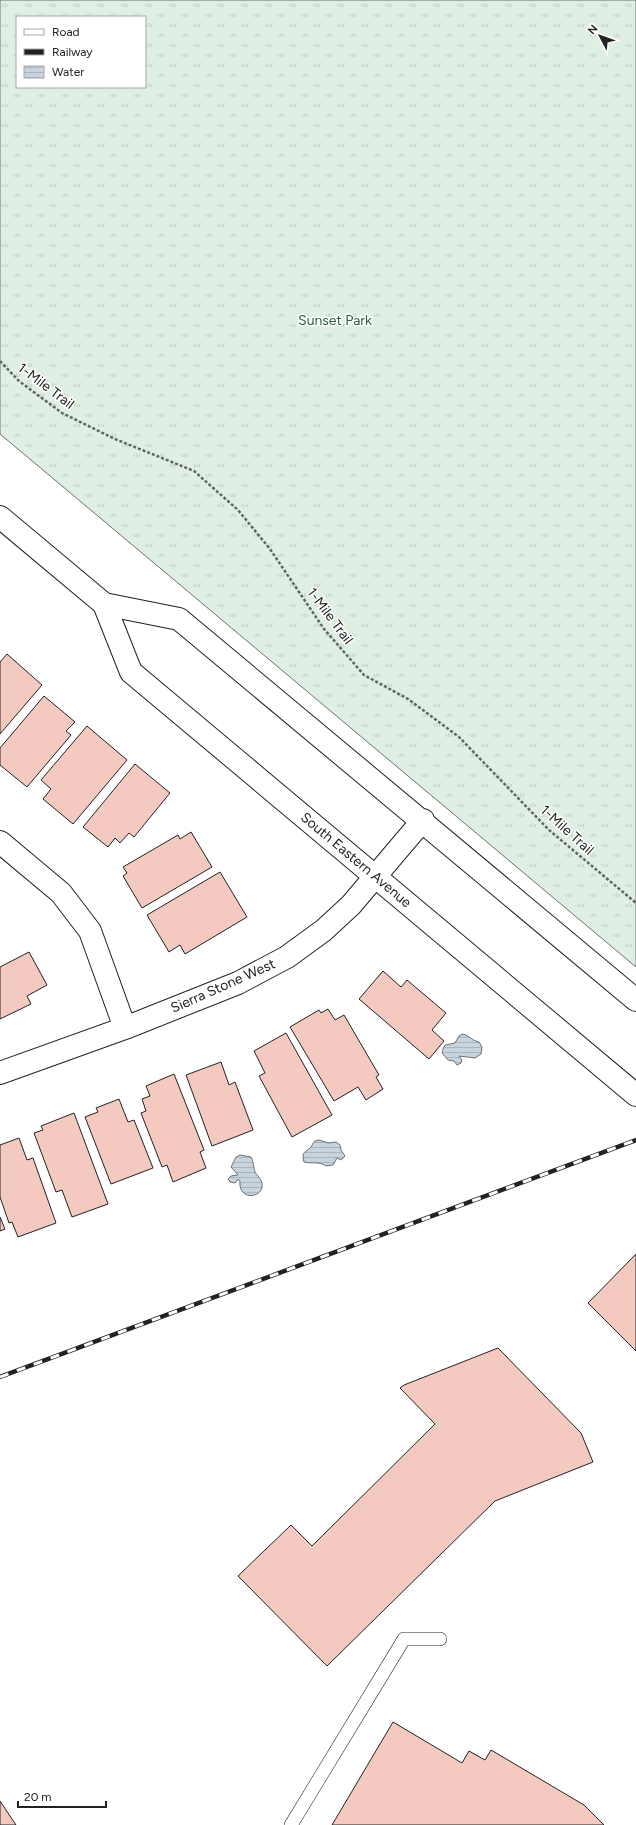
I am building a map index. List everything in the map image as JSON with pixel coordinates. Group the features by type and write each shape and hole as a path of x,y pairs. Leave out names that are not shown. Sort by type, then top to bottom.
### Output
{"main road":[{"name":"South Eastern Avenue","path":"0,517 104,604 131,672 636,1095"},
{"name":"South Eastern Avenue","path":"104,604 179,618 636,1000"},
{"name":"Sierra Stone West","path":"0,1073 125,1028 238,983 288,957 324,930 351,905 376,877 422,820"},
{"path":"0,842 60,893 90,931 125,1028"}],"lane":[{"path":"291,1825 404,1638 440,1640"}],"path":[{"name":"1-Mile Trail","path":"0,361 19,381 62,413 115,439 194,471 238,510 270,549 324,629 364,675 408,700 459,737 549,830 636,903"}],"green space":[{"name":"Sunset Park","path":"0,0 636,0 636,967 0,434"}],"water":[{"path":"463,1034 479,1042 482,1047 481,1054 475,1058 459,1056 462,1060 461,1063 457,1065 454,1061 448,1060 442,1053 445,1045 455,1043 459,1036"},
{"path":"319,1140 328,1143 336,1142 340,1145 345,1156 341,1160 337,1158 333,1165 326,1166 304,1162 303,1154 315,1141"},
{"path":"240,1155 251,1157 255,1172 262,1183 260,1192 251,1196 243,1192 240,1188 240,1181 238,1179 235,1183 230,1182 228,1179 231,1176 238,1175 231,1167 236,1157"}],"building":[{"path":"7,654 42,685 0,734 0,662"},
{"path":"44,696 75,722 66,731 71,735 27,787 0,765 0,748"},
{"path":"87,726 127,760 73,824 43,799 51,789 41,780"},
{"path":"135,764 170,793 134,837 129,833 120,843 115,838 108,847 83,827"},
{"path":"191,832 212,867 142,908 123,876 127,873 123,867 178,835 180,839"},
{"path":"220,872 247,917 185,954 180,945 169,952 147,915"},
{"path":"29,952 47,985 27,996 31,1004 0,1019 0,967"},
{"path":"383,971 401,987 407,980 446,1013 432,1030 444,1041 429,1059 359,999"},
{"path":"328,1009 335,1020 344,1015 379,1075 376,1077 383,1089 366,1100 358,1087 334,1101 290,1027 319,1010 321,1013"},
{"path":"286,1033 332,1115 292,1137 259,1076 265,1073 254,1051"},
{"path":"221,1062 229,1085 235,1082 253,1130 212,1146 186,1075"},
{"path":"174,1074 204,1150 200,1152 206,1168 173,1182 167,1165 162,1167 141,1113 146,1111 142,1099 150,1096 146,1086"},
{"path":"119,1099 128,1122 134,1120 153,1168 111,1184 85,1117 98,1112 96,1108"},
{"path":"74,1113 108,1204 72,1217 62,1190 56,1192 34,1133 43,1130 41,1126"},
{"path":"19,1138 27,1160 33,1158 56,1223 18,1237 12,1222 9,1223 0,1197 0,1145"},
{"path":"0,1217 5,1229 0,1231"},
{"path":"636,1254 636,1351 588,1303"},
{"path":"498,1348 581,1433 593,1462 495,1501 327,1666 238,1576 291,1525 312,1546 435,1424 400,1388 404,1385"},
{"path":"393,1722 462,1763 469,1751 485,1760 491,1750 584,1805 604,1825 332,1825"},
{"path":"0,1801 16,1825 0,1825"}],"railway":[{"path":"0,1377 636,1140"}]}
